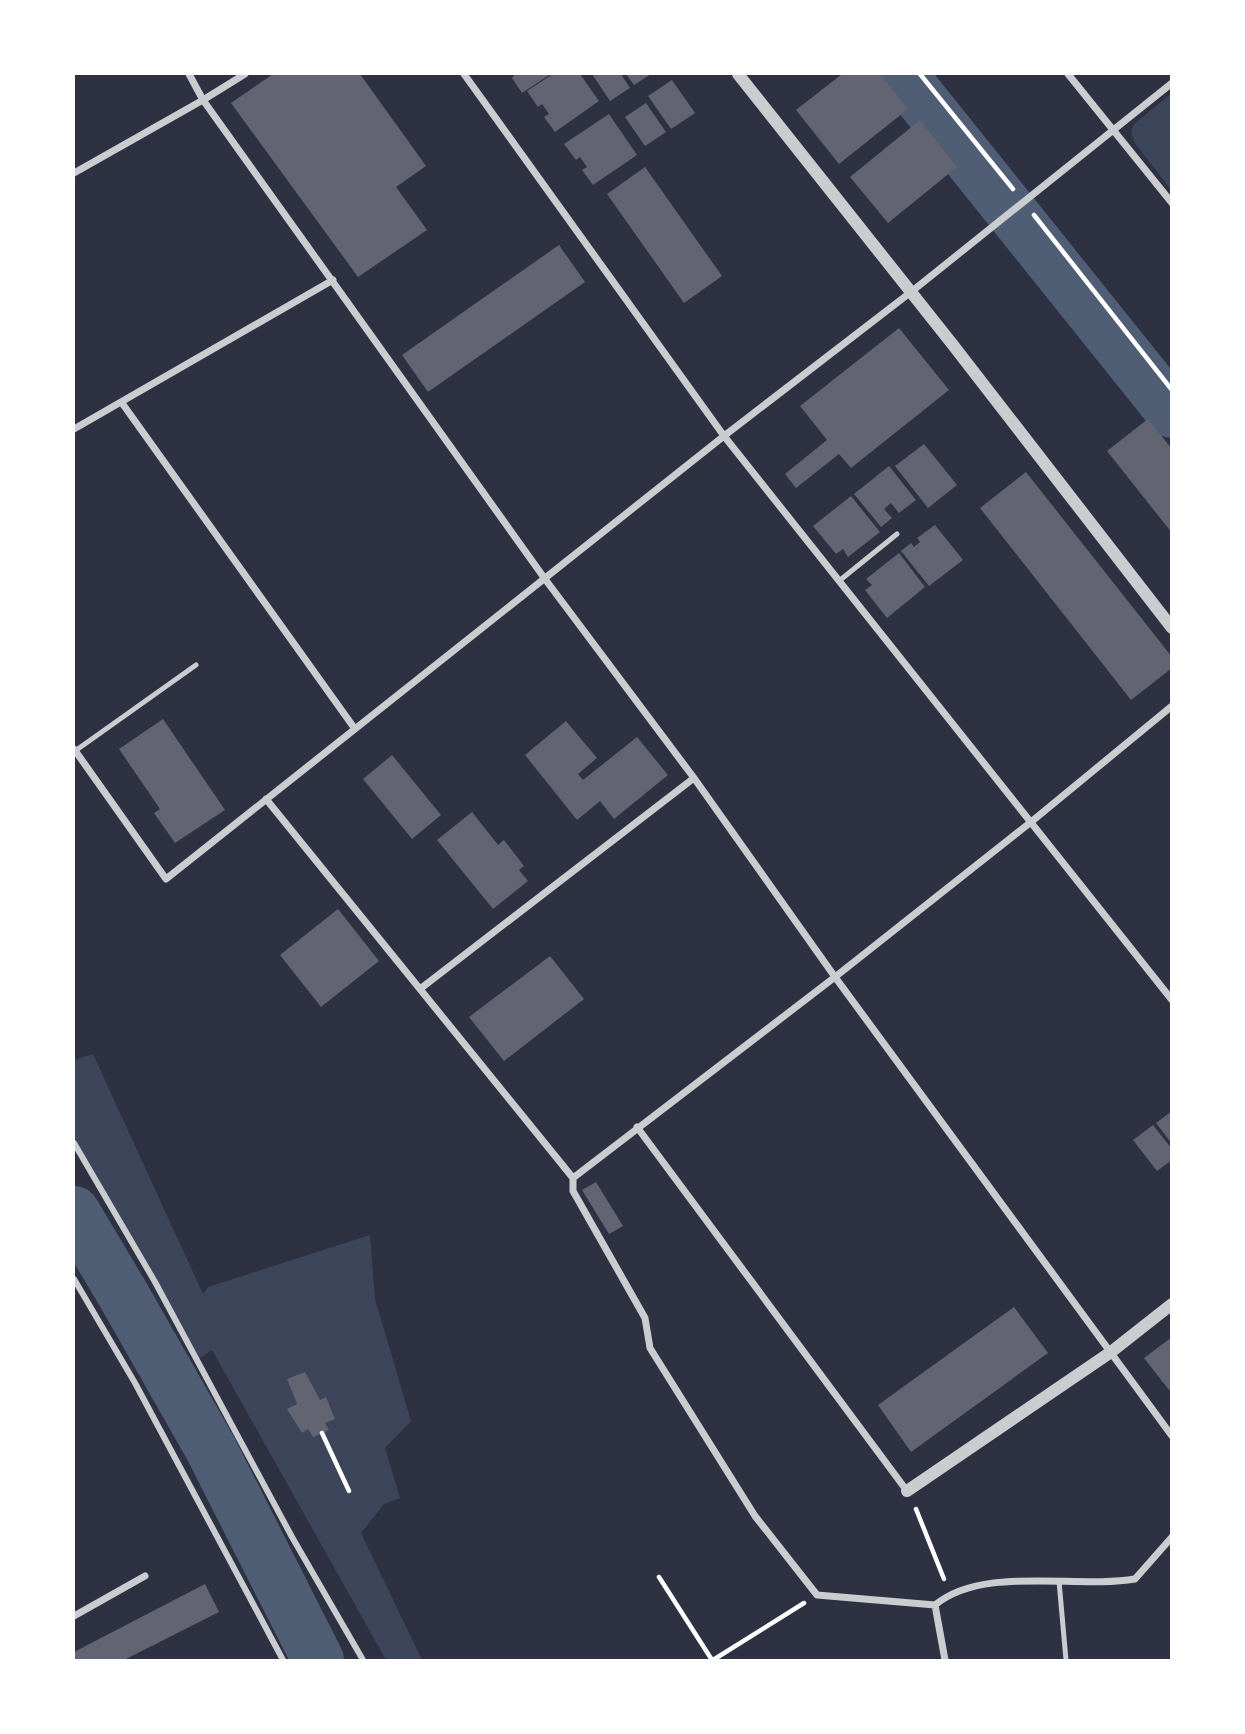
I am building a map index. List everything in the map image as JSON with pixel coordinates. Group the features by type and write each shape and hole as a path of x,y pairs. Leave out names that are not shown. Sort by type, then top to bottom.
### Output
{"street":[{"path":"189,74 204,100 545,579 694,778 835,977 1171,1436"},
{"path":"74,173 245,74"},
{"path":"464,74 724,436 1171,1000"},
{"path":"738,74 1171,628"},
{"path":"1068,74 1171,203"},
{"path":"74,750 166,879 724,436 911,292 1171,83"},
{"path":"74,429 333,280"},
{"path":"122,403 355,729"},
{"path":"573,1178 835,977 1031,822 1171,706"},
{"path":"420,989 694,778"},
{"path":"266,800 573,1178 573,1191 645,1318 650,1348 755,1516 817,1595 935,1605 948,1593 967,1586 1059,1581 1119,1582 1135,1579 1171,1537"},
{"path":"637,1127 907,1491 1111,1352 1171,1304"},
{"path":"74,1143 155,1282 292,1537 363,1661"},
{"path":"74,1279 135,1383 283,1661"},
{"path":"74,1616 145,1576"},
{"path":"935,1605 945,1661"}],"lane":[{"path":"839,582 897,534"},
{"path":"74,750 195,666"},
{"path":"1059,1581 1066,1661"}],"path":[{"path":"920,74 1171,390"},
{"path":"322,1433 349,1491"},
{"path":"907,1491 932,1547 948,1593"},
{"path":"659,1577 713,1661 817,1595"}],"shaded area":[{"path":"1171,94 1171,190 1134,142 1131,131 1135,123"},
{"path":"93,1054 203,1294 208,1287 370,1235 375,1299 411,1421 385,1448 400,1498 384,1504 361,1533 422,1660 386,1660 212,1350 197,1360 74,1145 74,1060"}],"building":[{"path":"273,74 360,74 426,166 396,187 427,230 358,277 231,103"},
{"path":"515,74 551,74 522,93 512,78"},
{"path":"553,74 580,74 599,101 555,132 544,117 549,114 542,104 538,107 527,91"},
{"path":"592,74 621,74 630,88 610,101"},
{"path":"626,74 651,74 634,85"},
{"path":"842,74 880,74 908,109 839,164 796,110"},
{"path":"672,80 695,113 671,129 648,96"},
{"path":"646,103 666,132 645,146 625,117"},
{"path":"609,114 637,155 593,185 582,170 587,167 580,157 576,160 564,144"},
{"path":"920,120 957,167 888,223 850,177"},
{"path":"645,167 722,276 684,303 607,194"},
{"path":"559,245 585,282 428,392 402,355"},
{"path":"899,328 949,390 851,468 839,454 796,488 785,474 827,440 800,406"},
{"path":"1148,419 1172,449 1172,533 1107,451"},
{"path":"924,444 957,485 928,508 895,466"},
{"path":"889,466 916,500 899,513 891,503 884,509 892,518 881,527 854,494"},
{"path":"1026,472 1172,657 1172,668 1131,700 980,508"},
{"path":"851,496 880,532 848,557 843,549 836,554 813,526"},
{"path":"935,525 963,560 929,586 901,551 911,543 914,547 920,542 917,538"},
{"path":"899,553 925,587 887,618 865,590 872,585 866,579"},
{"path":"163,719 225,810 175,843 154,813 160,809 119,749"},
{"path":"566,721 597,758 578,774 583,780 637,737 668,775 614,819 600,801 577,820 525,755"},
{"path":"392,755 441,815 412,839 363,779"},
{"path":"472,812 498,845 504,840 524,866 519,870 528,881 493,909 437,840"},
{"path":"338,909 379,961 321,1007 280,955"},
{"path":"550,956 584,999 504,1061 469,1017"},
{"path":"1172,1111 1172,1144 1156,1123"},
{"path":"1153,1125 1172,1149 1172,1160 1157,1171 1133,1140"},
{"path":"596,1182 623,1226 609,1234 582,1190"},
{"path":"1014,1307 1048,1353 911,1452 878,1405"},
{"path":"1172,1337 1172,1388 1169,1390 1144,1358"},
{"path":"305,1372 320,1400 326,1397 335,1419 325,1423 329,1430 313,1437 308,1429 302,1433 287,1409 297,1404 287,1379"},
{"path":"205,1584 219,1612 124,1660 74,1660 74,1652"}],"waterway":[{"path":"901,74 1172,412"},
{"path":"74,1212 211,1449 318,1660"}]}
